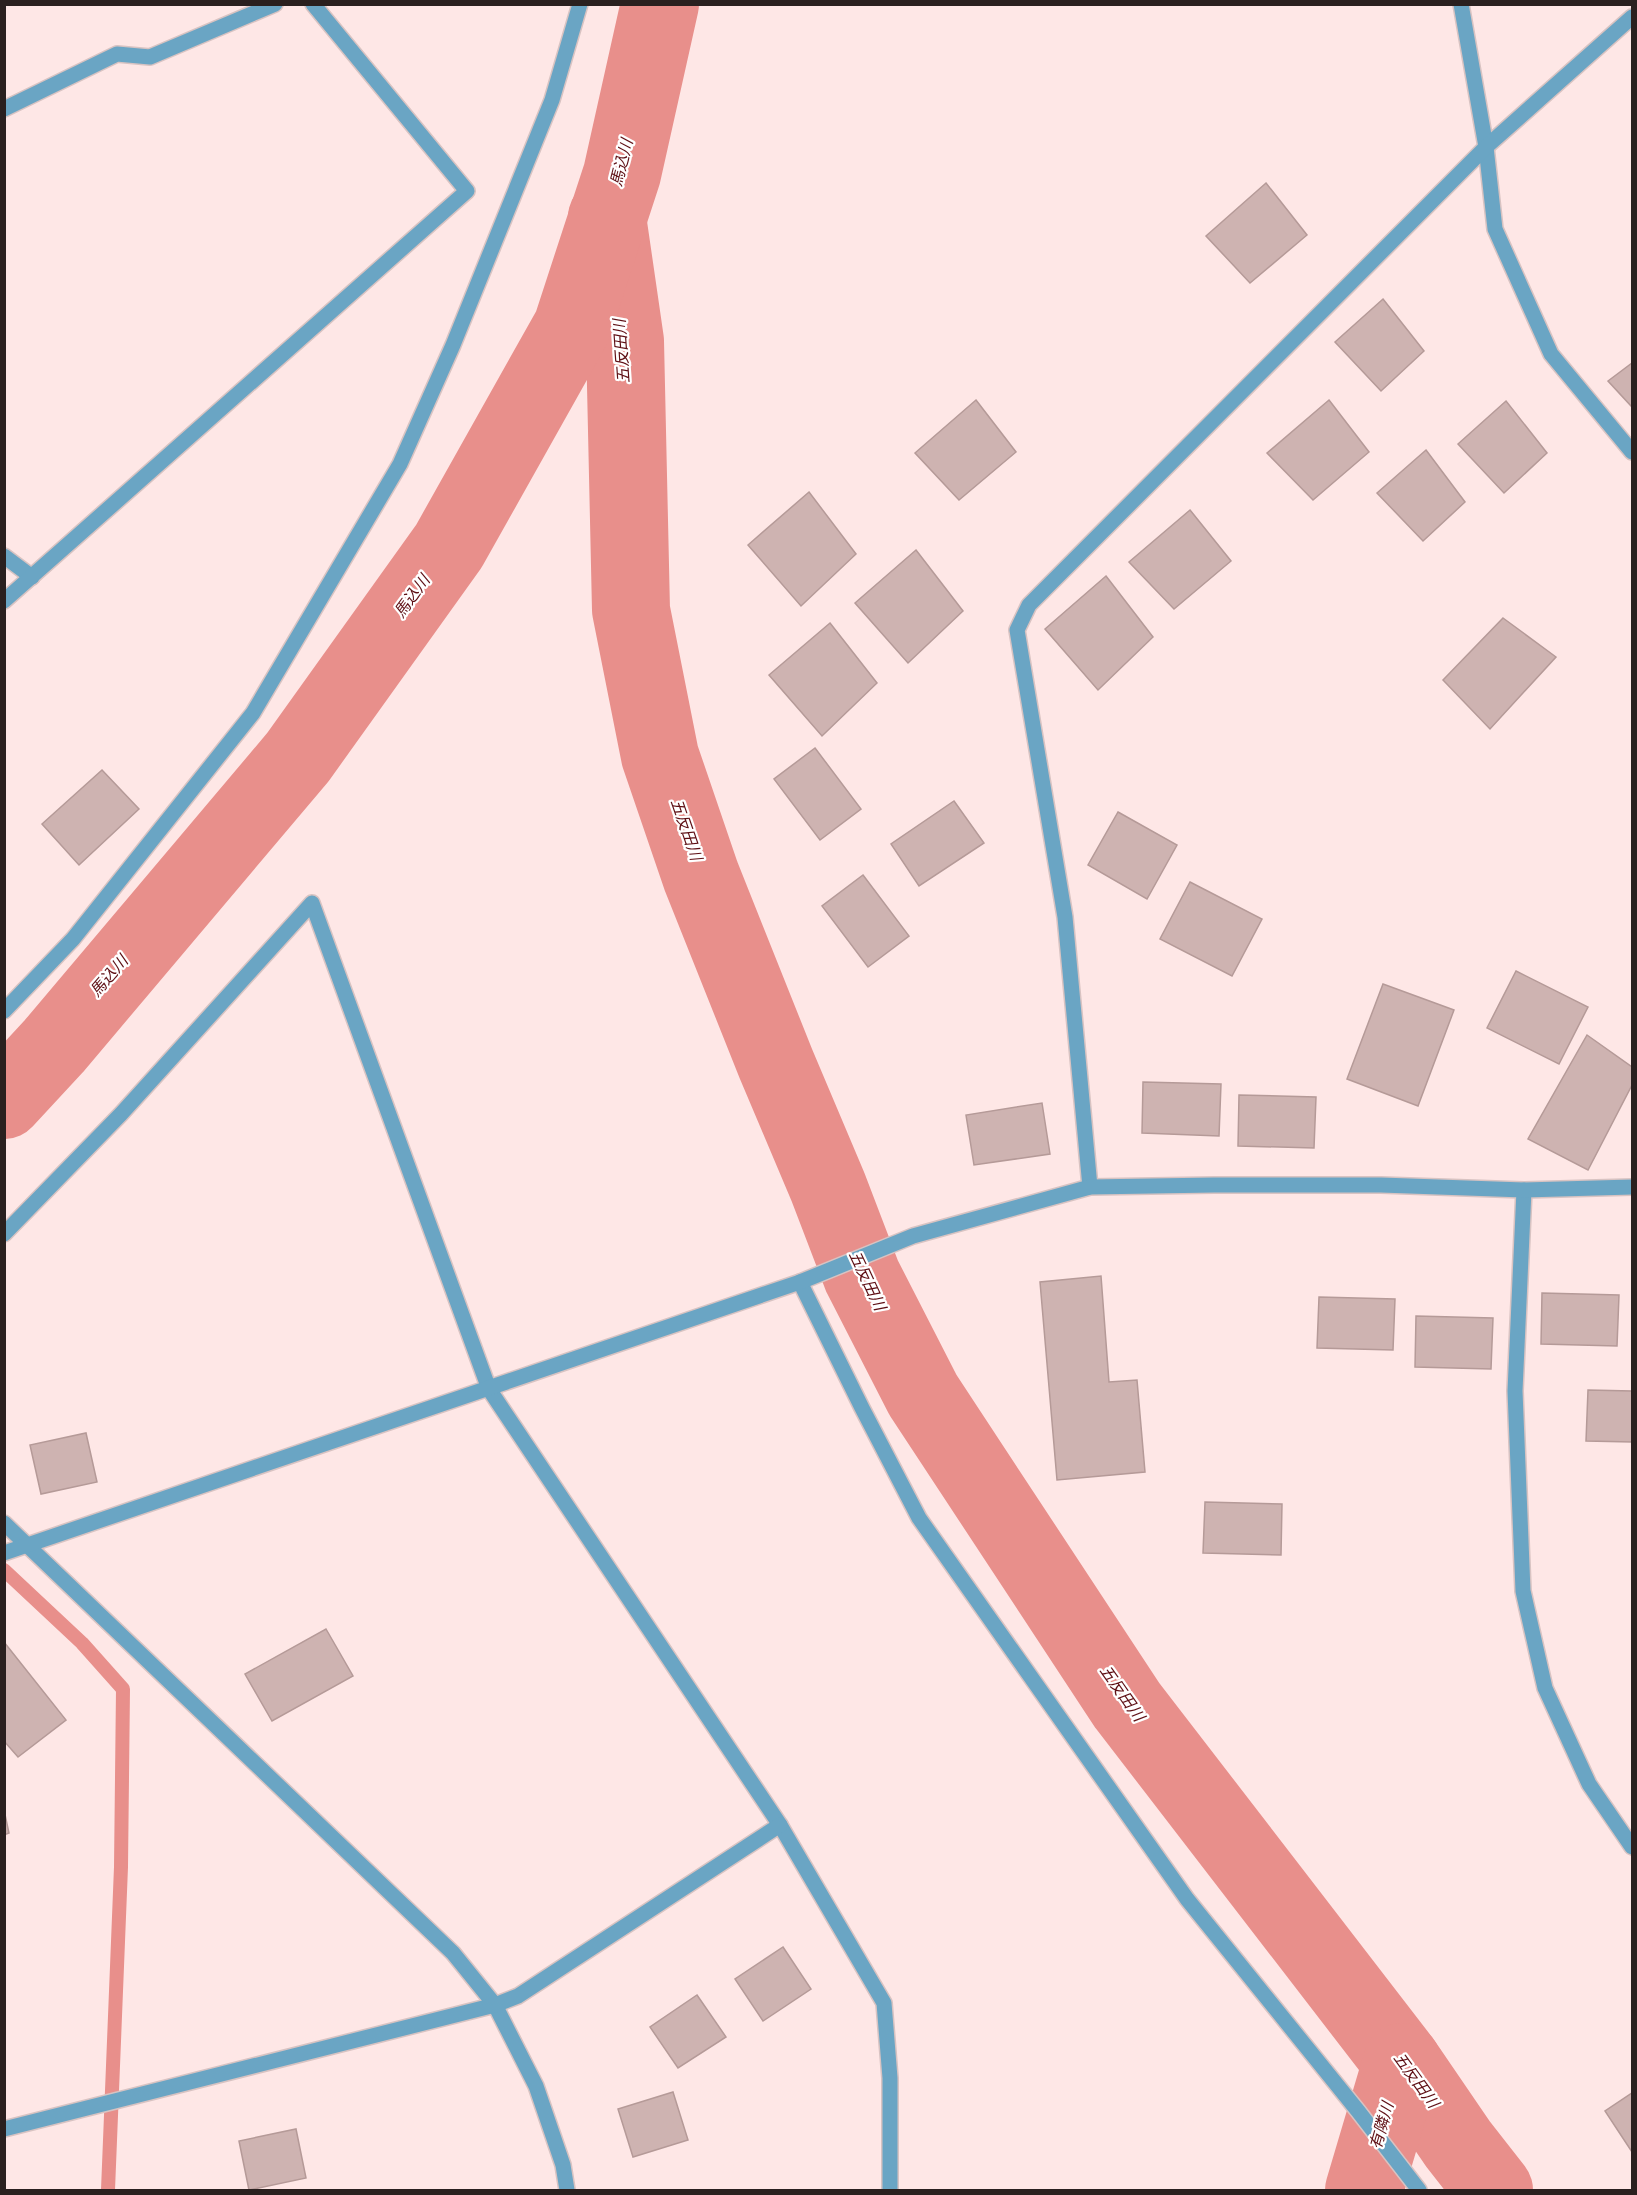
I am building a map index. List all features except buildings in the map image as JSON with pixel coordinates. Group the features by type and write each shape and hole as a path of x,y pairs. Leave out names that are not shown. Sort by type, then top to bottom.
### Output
{"street":[{"path":"4,109 117,54 150,57 274,4"},
{"path":"4,601 467,191 313,4"},
{"path":"4,1011 73,939 253,713 400,464 453,345 552,100 580,4"},
{"path":"1461,4 1486,147 1495,229 1551,354 1632,452"},
{"path":"1090,1187 1065,917 1017,630 1029,605 1486,147 1632,17"},
{"path":"4,556 32,577"},
{"path":"4,1234 121,1114 312,903 489,1389 780,1825 884,2003 890,2078 890,2190"},
{"path":"7,1552 800,1282 913,1236 1090,1187 1369,1185 1524,1190 1632,1187"},
{"path":"1524,1190 1515,1390 1523,1592 1545,1688 1589,1785 1632,1847"},
{"path":"800,1282 919,1518 1187,1899 1419,2190"},
{"path":"4,1523 453,1953 495,2005 536,2086 563,2165 567,2190"},
{"path":"4,2129 495,2005 518,1996 780,1825"}],"waterway":[{"name":"馬込川","path":"4,1100 54,1046 298,757 449,546 572,327 622,174 660,4"},
{"name":"五反田川","path":"607,217 625,341 631,610 660,756 701,876 862,1276 923,1395 1127,1705 1402,2062 1458,2144 1494,2190"},
{"path":"4,1570 82,1643 123,1689 121,1867 108,2190"},
{"name":"有隣川","path":"1364,2190 1402,2062"}]}
